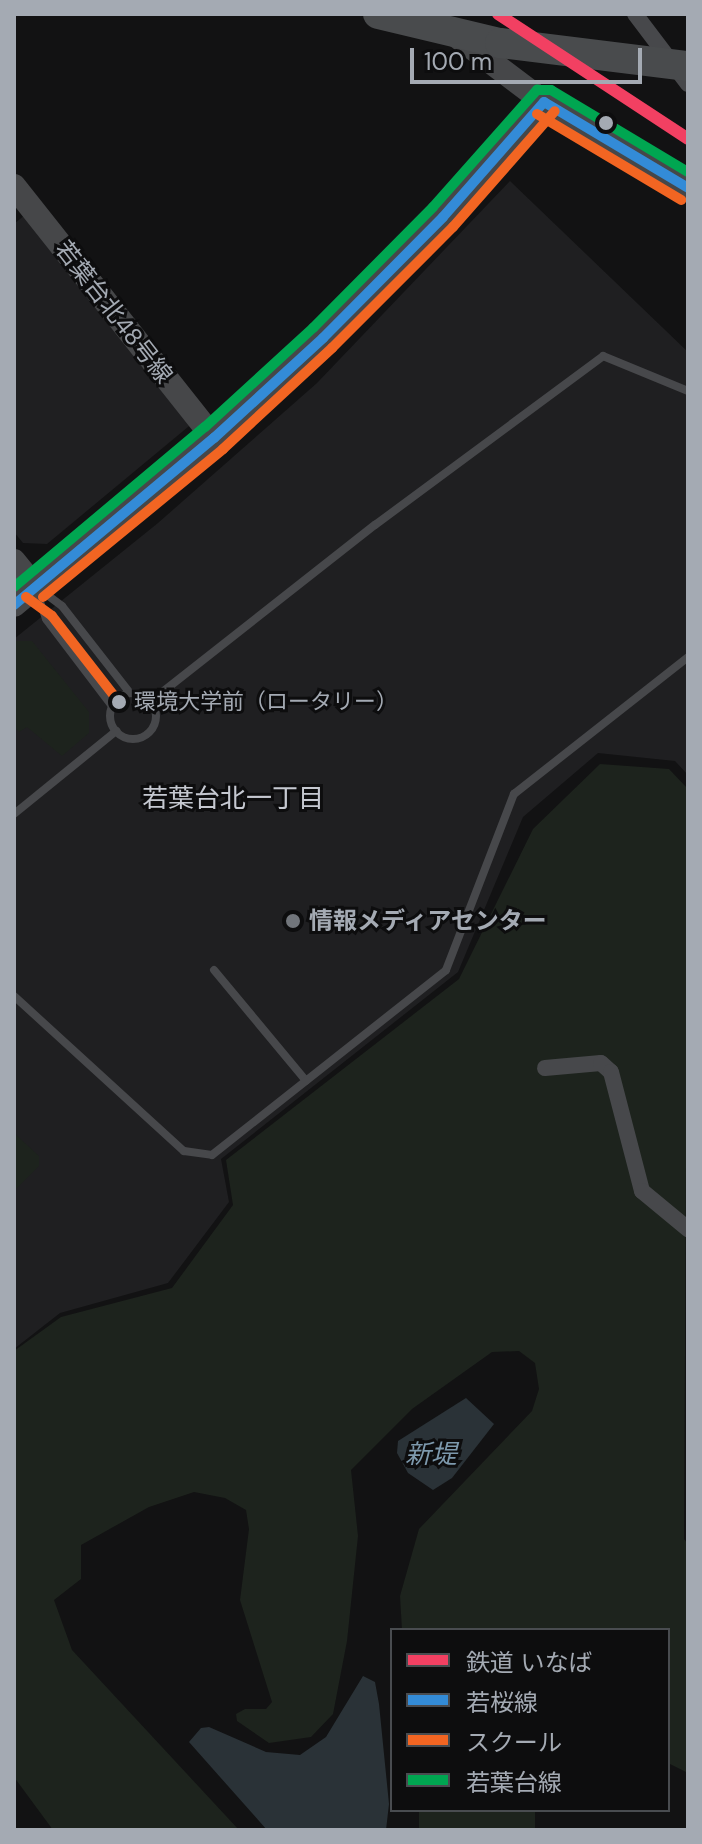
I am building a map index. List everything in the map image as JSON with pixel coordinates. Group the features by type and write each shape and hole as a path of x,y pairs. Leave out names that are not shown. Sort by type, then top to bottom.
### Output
{"highway":[{"path":"378,14 500,43 688,66"}],"street":[{"path":"431,14 544,102 688,188"},
{"path":"635,14 688,84"},
{"path":"14,605 214,438 443,217 544,102"},
{"name":"若葉台北48号線","path":"14,186 214,438"},
{"path":"14,561 34,586"},
{"path":"545,1068 601,1063 611,1072 642,1191 688,1229"}],"lane":[{"path":"151,701 375,525 603,356 688,391"},
{"path":"34,586 62,606 130,693 151,701"},
{"path":"34,586 46,619 112,706 116,731"},
{"path":"14,996 184,1151 212,1155 446,970 514,794 688,657"},
{"path":"112,706 130,693"},
{"path":"116,731 131,739 146,735 155,723 151,701"},
{"path":"14,814 116,731"},
{"path":"214,970 306,1081"}],"shaded area":[{"path":"510,181 688,352 688,775 675,761 598,753 523,817 458,972 221,1159 229,1202 168,1283 60,1313 14,1349 14,639 158,523 317,383"},
{"path":"32,209 194,422 47,544 23,543 14,532 14,224"},
{"path":"14,641 32,641 89,712 89,733 62,756 27,727 19,732 14,726"},
{"path":"600,764 669,769 688,789 684,1539 688,1544 688,1773 670,1764 670,1628 402,1628 400,1596 419,1529 532,1411 539,1389 535,1363 519,1351 492,1352 412,1409 351,1470 358,1536 347,1641 333,1714 311,1737 269,1743 237,1721 236,1714 245,1709 266,1709 272,1702 240,1600 249,1529 246,1510 225,1498 194,1492 149,1507 81,1545 81,1579 54,1600 72,1650 239,1830 53,1830 14,1777 14,1351 61,1317 172,1288 233,1205 226,1160 459,979 533,829"},
{"path":"14,1133 39,1156 39,1166 14,1191"},
{"path":"419,1812 535,1812 535,1830 419,1830"}],"water":[{"name":"新堤","path":"466,1398 494,1424 452,1478 433,1490 408,1473 397,1453 398,1441"},
{"path":"363,1676 375,1682 379,1704 389,1804 386,1830 267,1830 189,1742 201,1728 209,1727 266,1752 300,1755 326,1737"}],"rail line":[{"name":"いなば","path":"498,14 688,139"}],"transit line":[{"name":"若葉台線","path":"14,587 205,427 313,328 433,207 537,90 551,90 688,172"},
{"name":"若桜線","path":"544,102 688,188"},
{"name":"若桜線","path":"14,605 214,438 323,338 443,217 544,102"},
{"name":"スクール","path":"43,597 223,449 332,348 453,227 555,111"},
{"name":"スクール","path":"537,114 681,200"},
{"name":"スクール","path":"26,597 52,616 119,702"}],"place":[{"name":"環境大学前（ロータリー）","path":"119,702"},
{"name":"情報メディアセンター","path":"293,921"}],"district":[{"name":"若葉台北一丁目","path":"233,799"}]}
